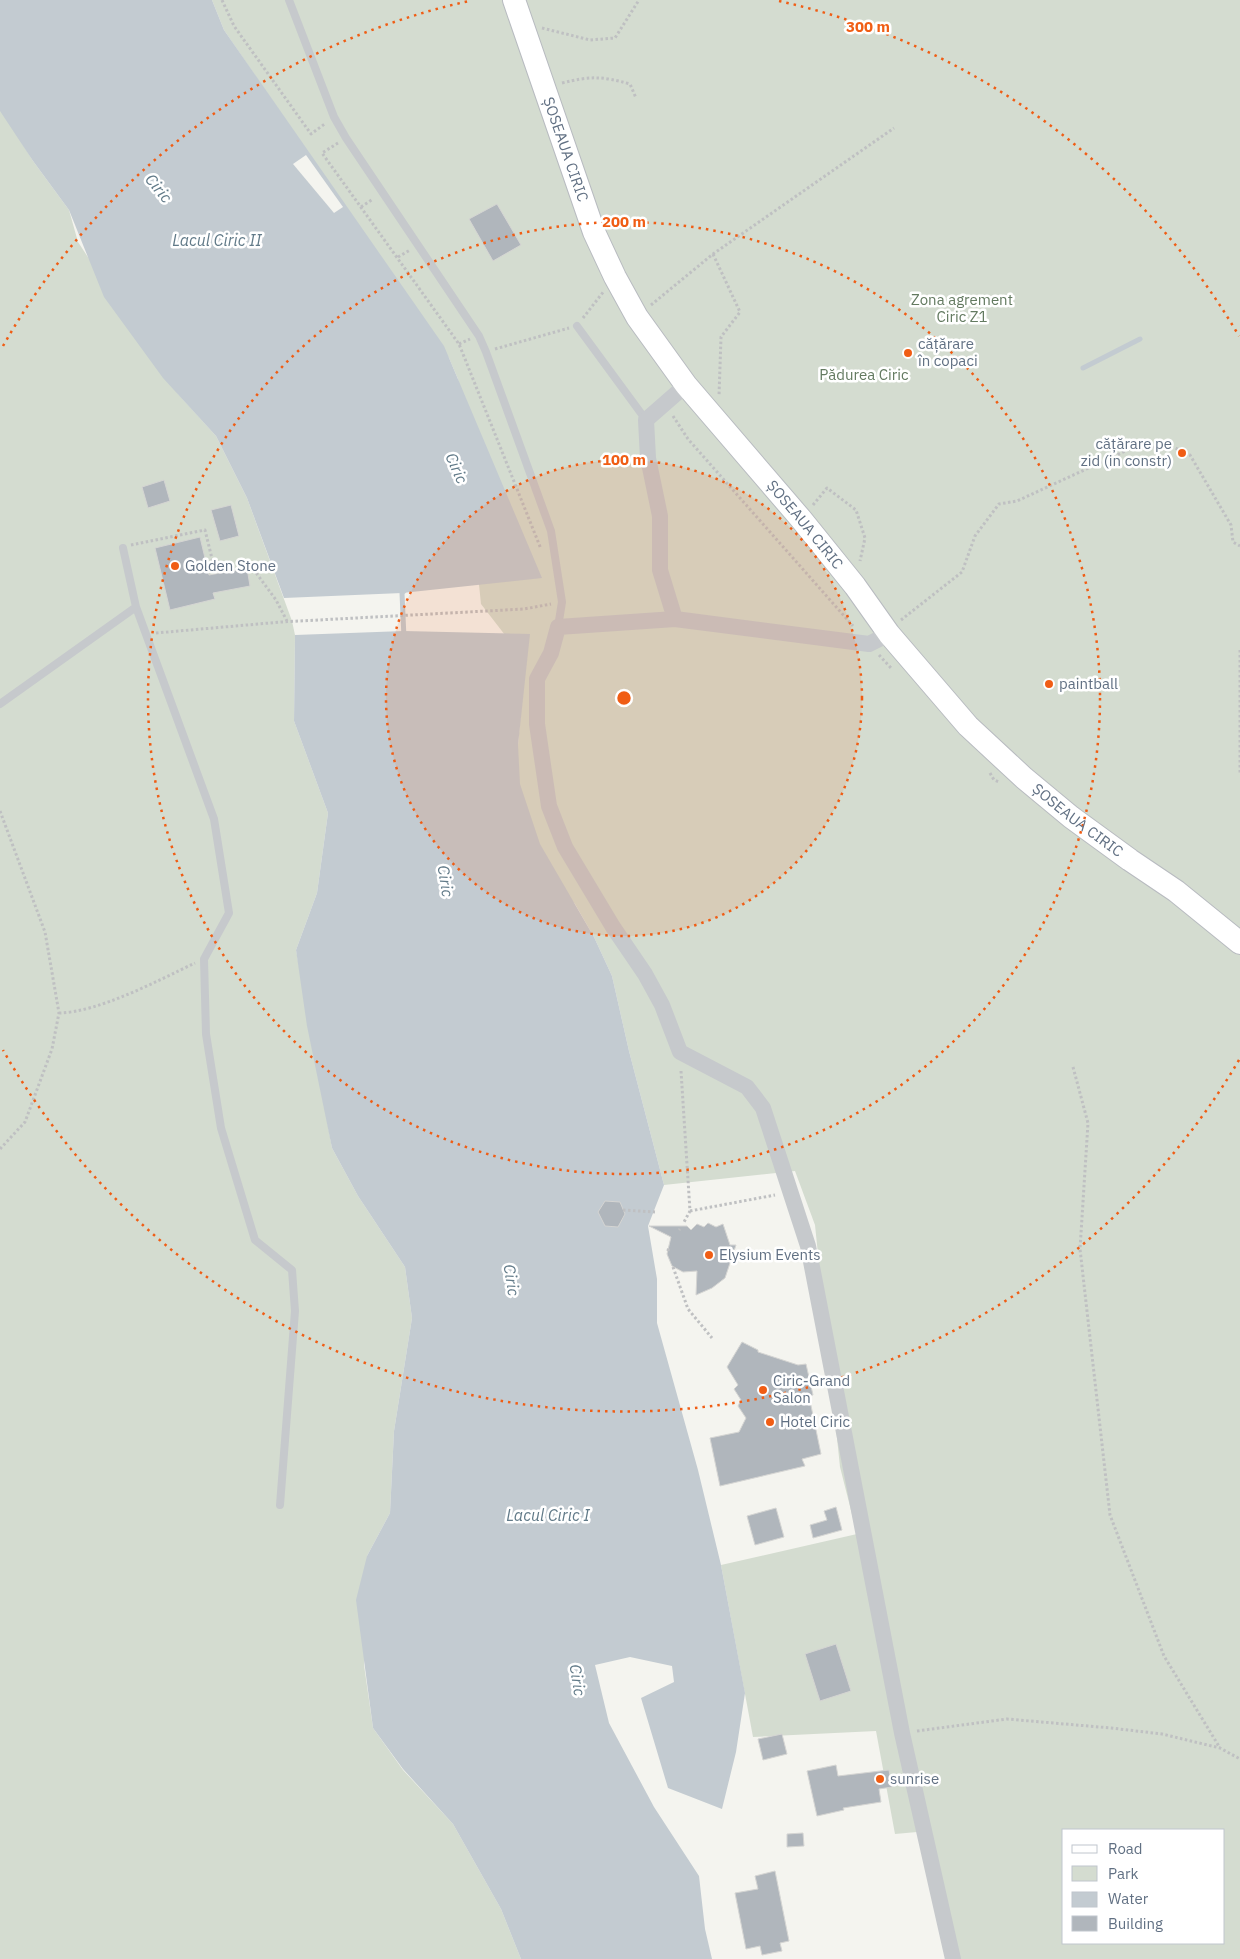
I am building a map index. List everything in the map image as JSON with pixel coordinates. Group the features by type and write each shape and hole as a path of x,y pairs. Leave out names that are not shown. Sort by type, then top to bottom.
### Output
{"main road":[{"name":"ȘOSEAUA CIRIC","path":"514,0 594,232 615,277 637,317 686,384 855,586 889,634 968,726 1024,778 1071,817 1176,891 1240,943"}],"street":[{"path":"675,619 660,570 660,516 648,458 646,420 686,384"},
{"path":"889,634 869,644 675,619 558,627 550,653 537,679 537,724 549,806 565,847 613,928 650,982 662,1005 680,1052 747,1087 763,1108 808,1246 902,1733 953,1959"}],"lane":[{"path":"289,0 334,117 346,138 479,336 486,352 551,531 562,602 558,627"},
{"path":"577,326 646,420"},
{"path":"123,548 136,607 214,819 229,913 204,959 206,1034 221,1128 254,1240 292,1270 295,1311 280,1504"},
{"path":"0,704 136,607"}],"path":[{"path":"222,0 234,26 311,134 334,117"},
{"path":"526,33 536,27 590,40 615,38 639,0"},
{"path":"544,88 585,77 612,79 630,84 636,98"},
{"path":"637,317 713,254 894,128"},
{"path":"346,138 322,153 459,344 541,549"},
{"path":"713,254 740,312 721,336 721,388 715,419"},
{"path":"486,352 577,326 615,277"},
{"path":"672,414 688,439 894,672"},
{"path":"873,614 900,620 962,572 975,536 999,504 1017,501 1132,448 1171,446 1190,455 1231,526 1233,542 1240,546"},
{"path":"800,519 827,488 856,510 865,538 855,586"},
{"path":"135,544 205,530 215,571 249,563 289,621"},
{"path":"146,634 289,621 524,609 562,602"},
{"path":"1240,650 1240,773"},
{"path":"989,773 994,780 1001,783"},
{"path":"0,811 45,932 59,1013 52,1049 25,1122 0,1149"},
{"path":"59,1013 75,1013 94,1007 204,959"},
{"path":"680,1052 690,1211 684,1222"},
{"path":"1073,1067 1088,1123 1080,1249 1110,1515 1164,1656 1220,1748"},
{"path":"690,1211 789,1192"},
{"path":"624,1210 655,1212"},
{"path":"668,1251 669,1246"},
{"path":"674,1267 688,1309 712,1338"},
{"path":"902,1733 1007,1720 1162,1734 1220,1748 1240,1759"}],"green space":[{"name":"Pădurea Ciric","path":"212,0 1240,0 1240,1959 946,1959 928,1831 895,1834 876,1731 753,1737 721,1565 857,1534 840,1467 815,1225 795,1171 664,1185 629,1051 612,976 594,937 575,904 550,875 516,792 525,661 481,604 458,379 449,358 224,30"},
{"path":"0,107 33,161 69,210 78,242 178,394 216,436 247,498 292,621 295,635 294,721 328,813 317,893 296,950 332,1148 358,1196 405,1267 412,1318 394,1431 390,1513 367,1556 364,1665 373,1728 403,1770 453,1824 501,1909 521,1959 0,1959"}],"water":[{"name":"Lacul Ciric II","path":"0,0 212,0 224,30 444,346 542,578 402,593 284,598 247,498 216,436 163,378 104,297 69,210 33,161 0,111"},
{"name":"Lacul Ciric I","path":"404,631 530,634 518,745 520,784 540,844 594,937 612,976 629,1051 664,1185 648,1226 657,1279 657,1323 698,1470 721,1565 745,1693 736,1752 722,1809 668,1788 641,1698 674,1682 672,1666 630,1657 595,1665 609,1723 654,1807 699,1876 705,1929 712,1959 521,1959 501,1909 453,1824 403,1769 373,1728 356,1600 367,1556 390,1513 394,1431 412,1318 405,1267 358,1196 332,1148 307,1026 296,950 317,893 328,813 294,721 295,635"}],"pier":[{"path":"306,155 343,207 334,213 293,164"}],"building":[{"path":"497,204 521,245 493,261 469,219"},
{"path":"164,480 170,501 148,508 142,487"},
{"path":"231,505 239,536 220,541 211,510"},
{"path":"200,537 209,575 247,568 250,586 213,593 215,599 170,610 155,548"},
{"path":"605,1201 620,1202 625,1214 618,1227 605,1226 598,1212"},
{"name":"Elysium Events","path":"708,1223 716,1227 723,1224 730,1245 736,1245 725,1278 712,1288 696,1295 697,1271 683,1272 672,1266 667,1254 671,1237 649,1226 687,1226 691,1230 697,1224 704,1227"},
{"path":"742,1342 758,1350 758,1352 798,1365 806,1364 813,1395 809,1396 821,1454 802,1459 805,1466 720,1486 710,1438 739,1432 746,1418 738,1406 741,1400 734,1389 738,1385 727,1367"},
{"path":"836,1507 842,1530 813,1538 810,1525 827,1520 824,1511"},
{"path":"776,1508 784,1537 755,1545 747,1516"},
{"path":"836,1644 851,1691 820,1701 805,1654"},
{"path":"782,1734 787,1754 763,1760 758,1739"},
{"path":"836,1765 838,1776 889,1770 892,1787 879,1789 881,1802 843,1808 844,1810 817,1816 807,1771"},
{"path":"803,1833 804,1846 787,1847 787,1834"},
{"path":"775,1871 789,1941 780,1943 782,1951 762,1955 760,1946 746,1949 735,1893 758,1889 755,1876"}],"waterway":[{"path":"1083,368 1140,339"},
{"name":"Ciric","path":"404,638 402,593 407,588"}],"place":[{"name":"cățărare în copaci","path":"908,353"},
{"name":"cățărare pe zid (in constr)","path":"1182,453"},
{"name":"Golden Stone","path":"175,566"},
{"name":"paintball","path":"1049,684"},
{"name":"Elysium Events","path":"709,1255"},
{"name":"Ciric-Grand Salon","path":"763,1390"},
{"name":"Hotel Ciric","path":"770,1422"},
{"name":"sunrise","path":"880,1779"}],"park label":[{"name":"Zona agrement Ciric Z1","path":"962,308"}]}
